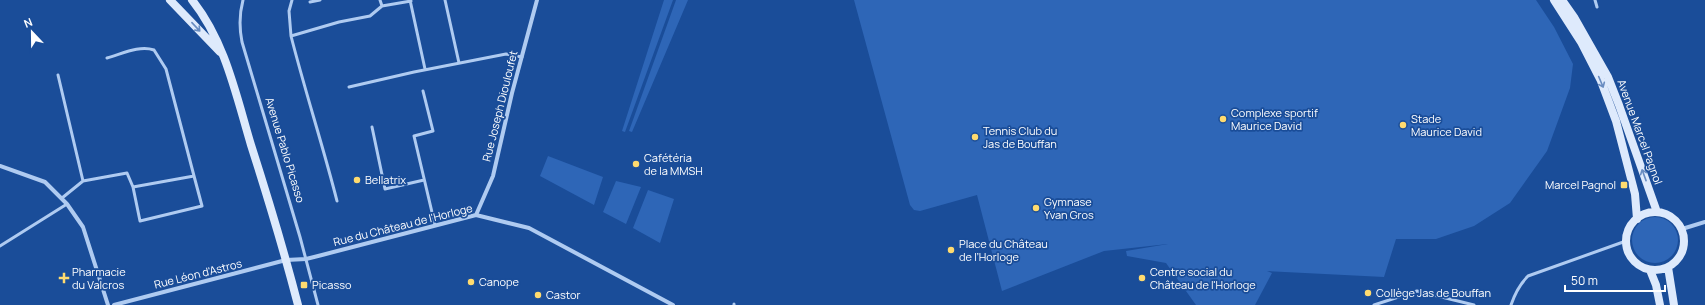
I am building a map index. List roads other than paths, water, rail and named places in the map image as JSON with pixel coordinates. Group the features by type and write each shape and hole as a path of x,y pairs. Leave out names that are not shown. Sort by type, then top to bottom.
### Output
{"main road":[{"path":"170,0 222,54"},
{"path":"192,0 204,15 213,30 229,69 298,305"},
{"name":"Avenue Marcel Pagnol","path":"1554,0 1581,42 1601,81 1609,101 1616,121 1632,182 1637,206 1637,219"},
{"name":"Avenue Marcel Pagnol","path":"1562,0 1574,17 1608,77 1657,212"},
{"path":"1657,212 1668,214 1676,220 1682,229 1685,240 1683,251 1677,261 1668,267 1659,270 1650,270 1640,266 1633,260 1628,251 1626,241 1629,228 1637,219 1646,213 1657,212"},
{"path":"1668,267 1674,305"},
{"path":"1650,270 1656,285 1660,305"}],"street":[{"name":"Rue Joseph Diouloufet","path":"476,215 493,176 537,0"},
{"path":"0,166 45,182 68,204 83,227 90,253 108,305"},
{"name":"Rue du Château de l'Horloge","path":"286,260 306,259 435,224 476,215 529,228 673,305"},
{"path":"1682,229 1705,222"},
{"name":"Rue Léon d'Astros","path":"114,305 286,260"}],"lane":[{"name":"Avenue Pablo Picasso","path":"243,0 239,12 239,29 242,42 306,259 318,305"},
{"path":"292,0 289,12 291,36 337,201"},
{"path":"310,2 320,0"},
{"path":"380,0 382,6"},
{"path":"445,0 459,63"},
{"path":"1595,0 1597,7"},
{"path":"291,36 339,22 370,16 382,6 410,1 425,69"},
{"path":"62,198 83,181 126,173 133,187 140,221 202,206 166,69 154,50 149,48 138,49 107,58"},
{"path":"349,87 425,69 506,54 522,57"},
{"path":"58,75 83,181"},
{"path":"423,91 433,131 414,136 435,224"},
{"path":"372,127 386,190 424,180"},
{"path":"133,187 194,176"},
{"path":"0,246 68,204"},
{"path":"1511,305 1515,293 1521,283 1528,276 1626,241"},
{"path":"1374,305 1417,291 1474,305"}],"place":[{"name":"Complexe sportif Maurice David","path":"1223,119"},
{"name":"Stade Maurice David","path":"1403,125"},
{"name":"Tennis Club du Jas de Bouffan","path":"975,137"},
{"name":"Cafétéria de la MMSH","path":"636,164"},
{"name":"Bellatrix","path":"357,180"},
{"name":"Marcel Pagnol","path":"1624,185"},
{"name":"Gymnase Yvan Gros","path":"1036,208"},
{"name":"Place du Château de l’Horloge","path":"951,250"},
{"name":"Pharmacie du Valcros","path":"64,278"},
{"name":"Centre social du Château de l'Horloge","path":"1142,278"},
{"name":"Canope","path":"471,282"},
{"name":"Picasso","path":"304,285"},
{"name":"Collège Jas de Bouffan","path":"1368,293"},
{"name":"Castor","path":"538,295"}]}
